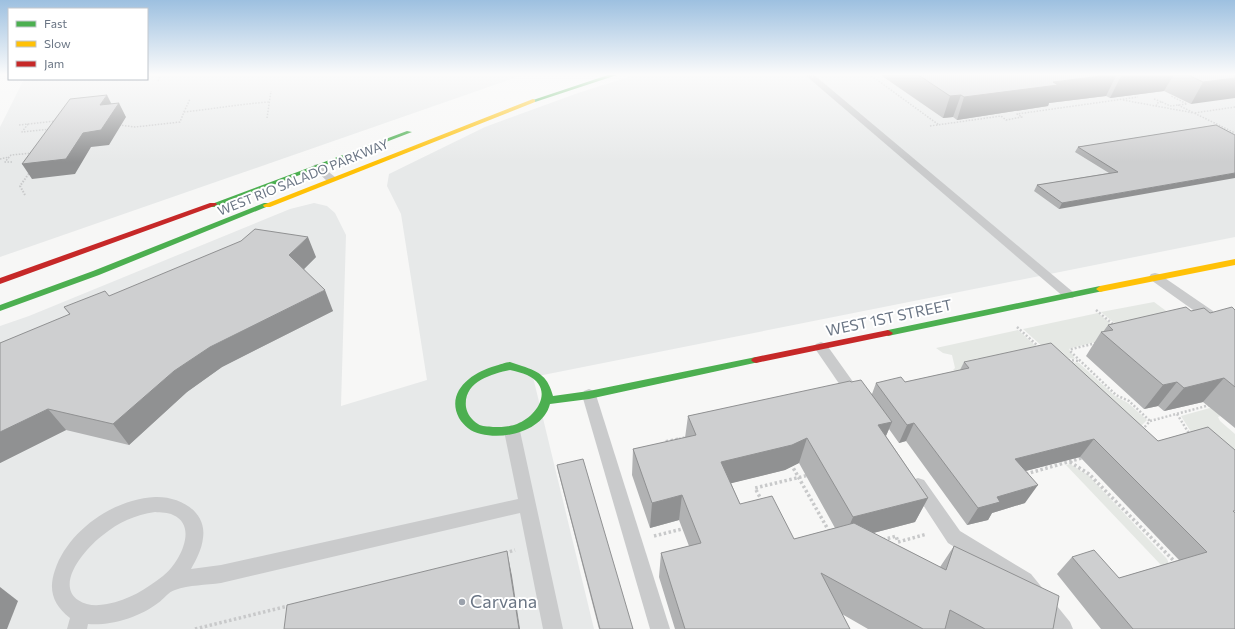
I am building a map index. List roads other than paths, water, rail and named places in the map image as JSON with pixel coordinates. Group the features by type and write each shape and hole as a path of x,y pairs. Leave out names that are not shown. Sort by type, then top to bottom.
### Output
{"main road":[{"name":"WEST RIO SALADO PARKWAY","path":"0,308 96,274 331,179 527,103"},
{"name":"WEST RIO SALADO PARKWAY","path":"0,281 126,237 416,130"},
{"name":"WEST 1ST STREET","path":"548,400 589,395 1155,277 1235,262"},
{"path":"510,366 534,372 542,379 547,389 548,400 543,411 534,421 512,430 505,432 490,432 476,428 466,420 460,410 459,399 464,388 472,379 483,372 496,367 510,366"}],"lane":[{"path":"843,103 1069,295"},
{"path":"317,167 331,179"},
{"path":"1155,277 1208,314"},
{"path":"821,347 865,410"},
{"path":"589,395 660,629"},
{"path":"512,430 553,629"},
{"path":"909,472 954,537 1024,580 1063,629"},
{"path":"170,582 221,574 528,504"},
{"path":"163,505 179,508 190,517 195,529 194,546 185,564 170,582 149,598 126,610 79,622 61,593 62,576 70,558 84,540 103,524 123,513 144,506 163,505"}],"place":[{"name":"Carvana","path":"462,602"}]}
